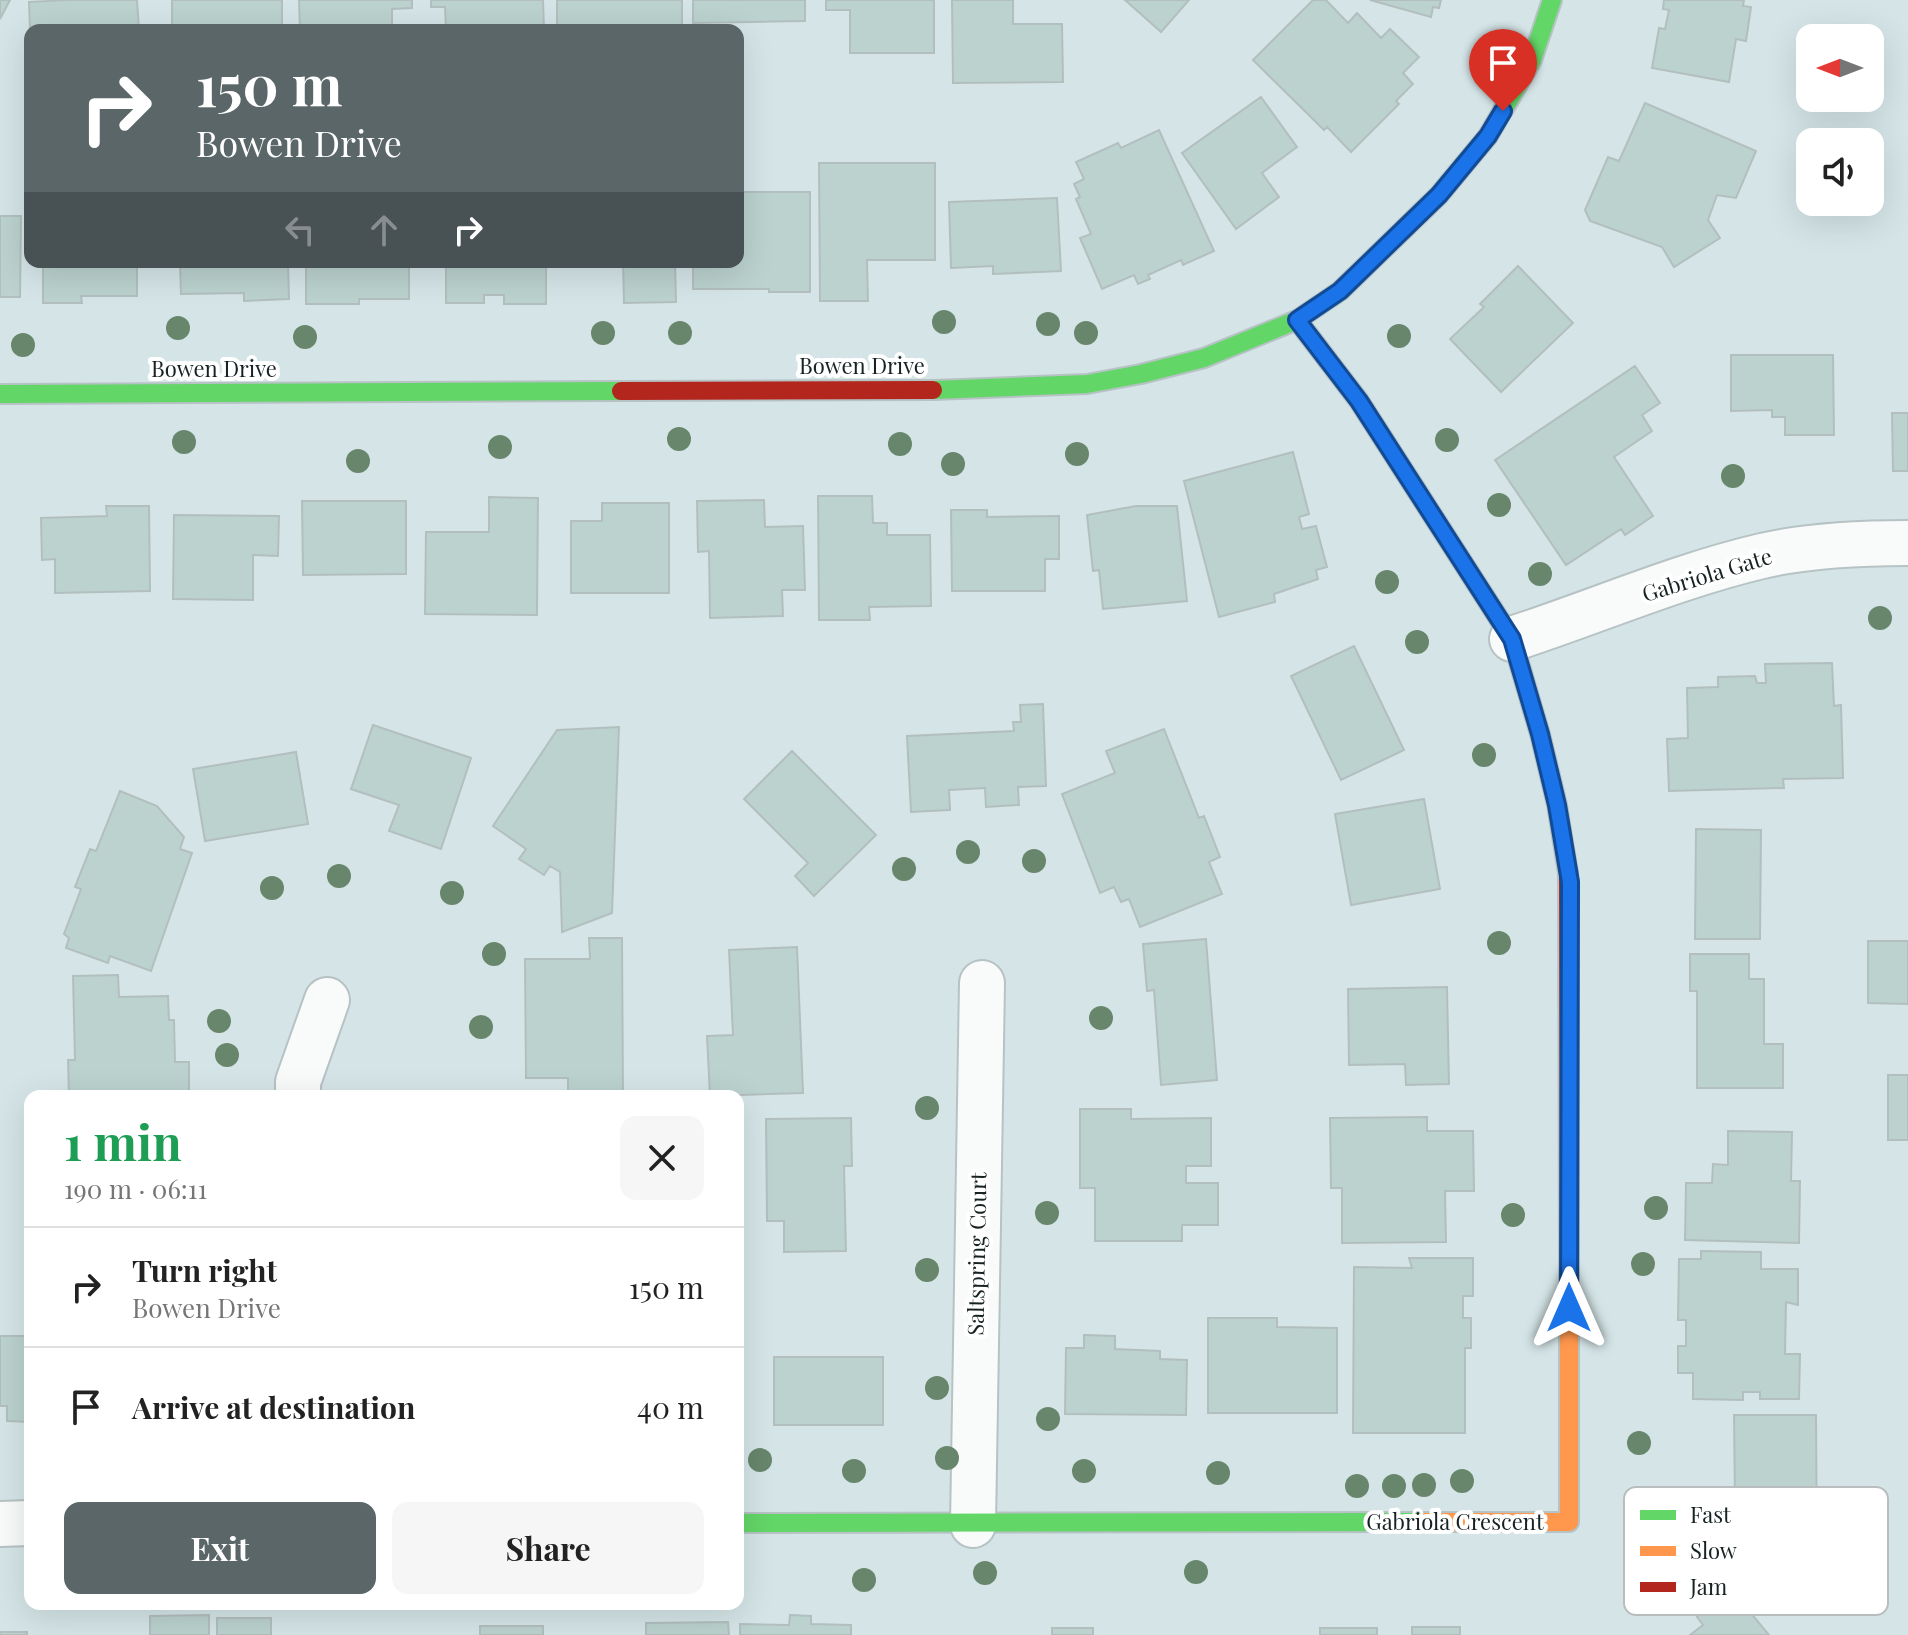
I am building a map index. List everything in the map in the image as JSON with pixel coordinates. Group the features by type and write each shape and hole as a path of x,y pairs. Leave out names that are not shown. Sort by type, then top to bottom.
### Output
{"street":[{"name":"Bowen Drive","path":"0,394 1002,389 1087,384 1141,374 1204,358 1297,320 1340,291 1439,195 1488,136 1532,60 1552,0"},
{"name":"Gabriola Crescent","path":"744,1523 1569,1522 1570,882 1557,805 1512,639 1359,401 1297,320"},
{"name":"Gabriola Gate","path":"1512,639 1763,556 1826,546 1908,543"},
{"name":"Saltspring Court","path":"973,1525 982,983"},
{"path":"298,1090 298,1082 327,1000"},
{"path":"0,1524 24,1523"}],"building":[{"path":"0,0 10,0 0,19"},
{"path":"137,0 139,24 30,24 29,2"},
{"path":"172,0 282,0 282,24 172,24"},
{"path":"299,0 412,0 412,8 392,9 392,24 300,24"},
{"path":"431,0 543,0 544,24 446,24 445,7 431,7"},
{"path":"557,0 682,0 682,24 557,24"},
{"path":"693,0 805,0 805,21 693,23"},
{"path":"826,0 934,0 934,53 850,53 850,10 826,10"},
{"path":"952,0 1013,0 1013,24 1062,24 1063,82 953,83"},
{"path":"1125,0 1189,0 1161,32"},
{"path":"1313,0 1326,0 1348,23 1357,13 1381,38 1390,29 1419,57 1403,73 1413,84 1396,101 1399,104 1351,152 1327,127 1324,130 1253,60"},
{"path":"1370,0 1441,0 1439,8 1433,7 1431,17"},
{"path":"1664,0 1744,0 1743,6 1751,7 1746,41 1736,39 1729,82 1652,68 1659,28 1665,29 1669,10 1663,9"},
{"path":"1261,97 1297,147 1262,173 1279,197 1236,229 1182,153"},
{"path":"1645,103 1756,151 1736,198 1717,195 1708,220 1720,238 1674,267 1662,247 1590,221 1585,210 1608,157 1619,161"},
{"path":"1159,130 1214,251 1183,265 1181,260 1148,275 1150,279 1138,284 1134,275 1102,289 1080,238 1091,234 1076,199 1080,197 1074,184 1084,179 1076,162 1118,143 1121,148"},
{"path":"819,163 935,163 935,260 867,260 868,301 820,301"},
{"path":"744,192 810,192 810,292 693,289 693,268 744,268"},
{"path":"1057,198 1061,271 993,274 993,266 951,268 949,202"},
{"path":"0,216 21,216 20,297 0,297"},
{"path":"1518,266 1573,323 1501,392 1450,339 1484,307 1480,304"},
{"path":"43,268 137,268 137,296 81,296 82,303 43,303"},
{"path":"180,268 288,268 289,299 244,301 244,293 181,294"},
{"path":"306,268 409,268 409,299 359,299 359,304 306,304"},
{"path":"446,268 546,268 546,304 504,304 504,295 484,295 484,303 446,303"},
{"path":"623,268 675,268 676,302 624,303"},
{"path":"1731,355 1833,355 1834,435 1785,435 1785,417 1772,417 1772,410 1731,411"},
{"path":"1635,366 1660,403 1642,415 1652,431 1614,457 1653,516 1625,535 1621,529 1566,565 1495,460"},
{"path":"1892,413 1908,413 1908,471 1893,471"},
{"path":"1293,452 1309,514 1299,517 1302,529 1316,526 1327,567 1316,570 1318,579 1274,594 1275,602 1219,617 1184,481"},
{"path":"818,496 872,496 873,523 887,523 887,535 930,535 931,606 869,607 870,620 819,620"},
{"path":"489,497 538,498 537,615 425,614 426,532 489,532"},
{"path":"764,500 765,527 803,526 805,590 782,590 783,616 710,618 709,551 698,552 697,501"},
{"path":"302,501 406,501 406,574 303,575"},
{"path":"602,503 669,503 669,593 571,593 571,521 602,521"},
{"path":"106,506 149,506 150,591 55,593 55,559 42,560 41,518 107,516"},
{"path":"1136,506 1177,506 1187,601 1103,609 1099,570 1093,571 1087,515"},
{"path":"951,510 987,510 987,517 1059,516 1059,559 1045,559 1045,591 952,591"},
{"path":"174,515 279,516 278,556 253,555 253,600 173,599"},
{"path":"1354,646 1404,750 1341,780 1291,676"},
{"path":"1832,663 1834,706 1841,705 1843,778 1783,779 1784,788 1669,791 1667,739 1688,738 1687,688 1718,687 1718,677 1755,676 1757,683 1766,683 1765,664"},
{"path":"1043,704 1046,786 1018,787 1019,805 986,807 985,788 949,790 950,810 911,812 907,736 1014,731 1013,722 1021,722 1020,705"},
{"path":"373,725 471,758 441,849 389,831 399,805 351,789"},
{"path":"619,727 612,913 562,932 560,872 550,866 544,875 519,859 526,849 493,826 557,730"},
{"path":"1164,729 1199,818 1204,816 1220,857 1209,862 1222,894 1140,927 1129,899 1121,902 1114,887 1100,893 1062,794 1115,773 1106,751"},
{"path":"792,751 876,835 814,896 795,876 808,863 744,799"},
{"path":"296,752 308,824 205,841 193,769"},
{"path":"120,791 157,806 184,837 180,849 192,853 151,971 110,956 108,963 66,948 69,938 64,934 81,889 75,887 90,849 96,851"},
{"path":"1424,799 1440,889 1351,905 1335,814"},
{"path":"1696,829 1761,830 1760,939 1695,939"},
{"path":"589,938 622,938 623,1090 568,1090 568,1078 526,1078 525,959 590,959"},
{"path":"1206,939 1217,1080 1161,1085 1154,990 1147,991 1143,944"},
{"path":"1868,941 1908,941 1908,1004 1868,1003"},
{"path":"797,947 803,1093 744,1095 744,1090 710,1090 707,1036 733,1035 729,950"},
{"path":"1690,954 1749,954 1749,979 1764,979 1764,1044 1783,1044 1783,1088 1697,1088 1697,991 1690,991"},
{"path":"118,975 119,997 168,996 169,1020 174,1020 175,1062 189,1062 189,1090 69,1090 68,1060 75,1060 73,976"},
{"path":"1447,987 1449,1084 1406,1085 1405,1064 1349,1065 1348,989"},
{"path":"1888,1075 1908,1075 1908,1140 1888,1140"},
{"path":"1080,1109 1131,1109 1131,1119 1211,1118 1211,1166 1186,1166 1186,1183 1218,1183 1218,1225 1182,1225 1182,1241 1095,1241 1095,1188 1080,1188"},
{"path":"1427,1117 1427,1131 1473,1131 1474,1191 1445,1191 1446,1242 1342,1243 1342,1188 1331,1188 1330,1118"},
{"path":"851,1118 852,1166 844,1166 846,1251 784,1252 784,1221 767,1221 766,1119"},
{"path":"1728,1131 1792,1132 1791,1181 1800,1181 1799,1243 1685,1240 1686,1183 1712,1183 1713,1164 1728,1165"},
{"path":"1701,1251 1761,1252 1761,1269 1798,1269 1798,1305 1786,1302 1785,1354 1800,1354 1799,1399 1760,1399 1760,1392 1743,1392 1743,1400 1693,1399 1693,1373 1678,1373 1678,1346 1686,1346 1686,1320 1678,1320 1679,1259 1701,1259"},
{"path":"1409,1258 1473,1258 1473,1296 1463,1296 1463,1318 1471,1318 1471,1348 1465,1348 1465,1433 1353,1433 1354,1267 1412,1268"},
{"path":"1208,1318 1277,1318 1277,1327 1337,1328 1337,1413 1208,1413"},
{"path":"1084,1335 1115,1336 1115,1349 1160,1351 1160,1359 1187,1360 1186,1415 1065,1414 1066,1348 1084,1348"},
{"path":"0,1336 24,1336 24,1422 7,1421 7,1406 0,1406"},
{"path":"774,1357 883,1357 883,1425 774,1425"},
{"path":"1734,1415 1816,1415 1816,1487 1735,1487"},
{"path":"209,1615 209,1635 150,1635 150,1616"},
{"path":"790,1615 811,1616 811,1624 851,1625 851,1635 740,1635 740,1624 789,1625"},
{"path":"1752,1615 1769,1635 1690,1635 1703,1625 1697,1617"},
{"path":"217,1618 271,1618 271,1635 217,1635"},
{"path":"728,1622 729,1635 646,1635 646,1623"},
{"path":"480,1626 543,1626 543,1635 480,1635"},
{"path":"1412,1627 1460,1627 1460,1635 1412,1635"},
{"path":"1052,1628 1093,1628 1093,1635 1052,1635"},
{"path":"1320,1628 1377,1628 1377,1635 1320,1635"},
{"path":"0,1632 27,1632 27,1635 0,1635"}],"traffic: fast":[{"path":"933,390 1087,384 1141,374 1204,358 1297,320 1340,291 1439,195 1488,136 1532,60 1552,0"},
{"path":"1297,320 1359,401 1512,639 1557,805 1568,873"},
{"path":"0,394 621,391"},
{"path":"744,1523 1423,1522"}],"traffic: slow":[{"path":"1423,1522 1569,1522 1569,1252"}],"traffic: jam":[{"path":"621,391 933,390"},
{"path":"1568,873 1569,1252"}],"route":[{"path":"1503,111 1488,136 1439,195 1340,291 1297,320 1359,401 1512,639 1540,734 1557,805 1570,882 1569,1308"}]}
